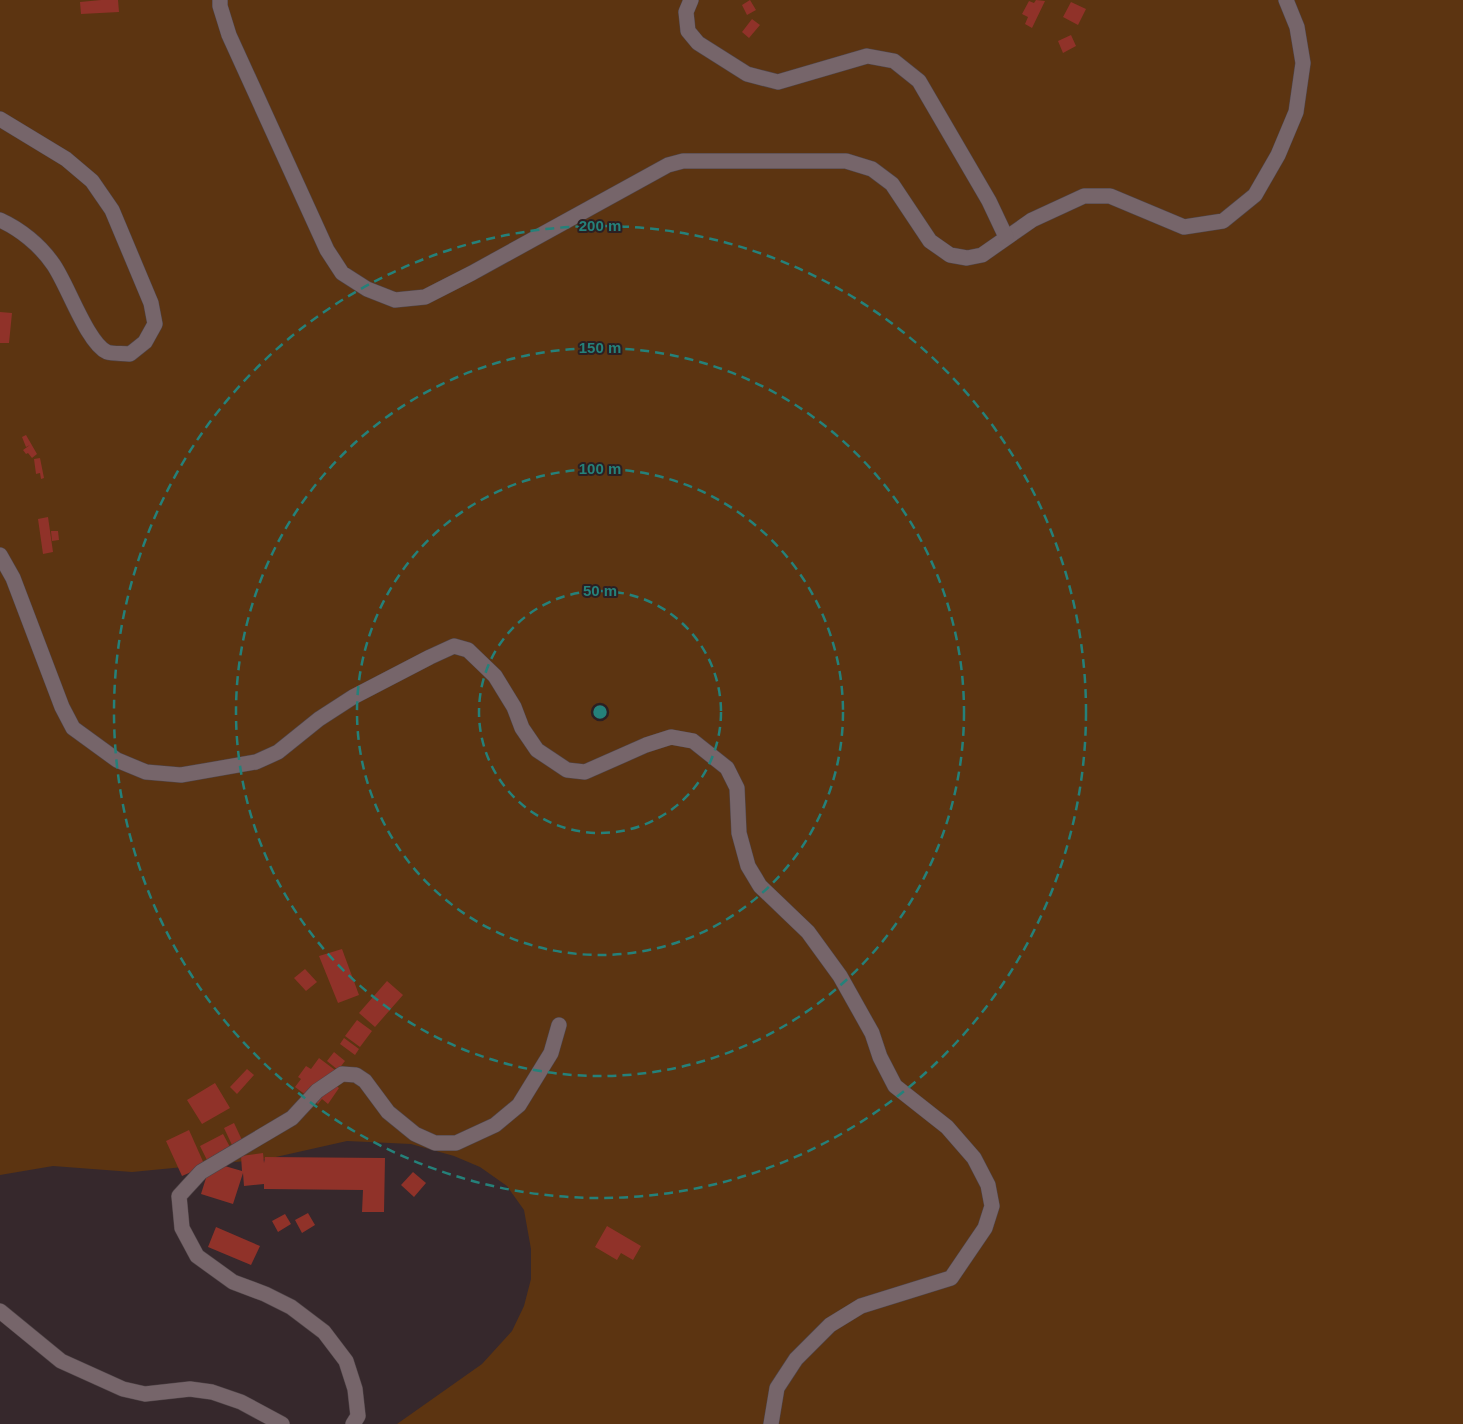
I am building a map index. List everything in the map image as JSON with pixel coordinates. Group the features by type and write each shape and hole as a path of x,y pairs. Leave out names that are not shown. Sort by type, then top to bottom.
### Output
{"street":[{"path":"220,0 229,35 327,250 342,273 367,289 395,300 425,297 480,269 649,174 668,164 683,160 846,161 872,169 892,184 930,241 950,255 967,258 982,255 1006,236 1032,220 1084,196 1110,196 1184,227 1223,221 1255,195 1278,155 1296,112 1303,63 1297,27 1286,0"},
{"path":"691,0 686,12 688,31 698,43 747,74 778,82 867,56 894,61 919,81 989,201 1006,236"},
{"path":"0,120 66,160 92,181 112,210 151,304 155,324 145,342 130,354 107,352 94,341 53,264 35,243 9,224 0,220"},
{"path":"0,555 13,578 62,707 73,728 117,760 146,772 181,775 256,762 278,752 319,719 353,697 454,646 468,650 495,676 514,707 522,728 537,750 567,770 585,772 646,745 672,737 693,741 726,768 737,788 739,833 748,866 760,886 808,932 840,976 872,1033 880,1057 895,1086 947,1127 974,1158 988,1185 992,1206 985,1228 951,1278 861,1306 830,1325 796,1359 777,1388 771,1424"},
{"path":"353,1424 358,1416 355,1390 346,1362 324,1332 291,1307 265,1294 233,1282 197,1256 182,1228 179,1196 200,1172 292,1118 317,1091 342,1074 356,1075 365,1081 388,1112 415,1134 435,1143 456,1143 495,1125 519,1105 551,1053 559,1024"},
{"path":"0,1311 61,1361 123,1389 144,1394 190,1389 212,1392 241,1402 282,1424"}],"shaded area":[{"path":"0,0 1463,0 1463,1424 397,1424 482,1364 512,1331 524,1306 531,1279 531,1249 524,1210 507,1186 480,1167 454,1156 411,1144 347,1141 267,1159 132,1172 53,1166 0,1175"}],"building":[{"path":"118,0 119,12 81,14 80,2"},
{"path":"750,0 756,10 747,15 742,5"},
{"path":"1036,0 1045,1 1032,28 1025,24 1028,17 1022,14 1029,1 1034,3"},
{"path":"1071,2 1086,9 1078,25 1063,17"},
{"path":"752,19 760,25 749,38 742,32"},
{"path":"1071,35 1076,46 1063,53 1058,41"},
{"path":"0,312 12,313 9,343 0,343"},
{"path":"26,435 37,454 32,458 23,450 30,445 26,447 22,437"},
{"path":"40,458 44,478 41,479 40,473 36,474 34,459"},
{"path":"48,517 53,552 43,554 38,519"},
{"path":"51,531 58,531 59,540 52,541"},
{"path":"342,949 359,995 338,1003 319,956"},
{"path":"305,969 317,982 306,991 294,978"},
{"path":"387,981 403,995 375,1027 359,1013"},
{"path":"357,1020 372,1031 360,1047 345,1036"},
{"path":"344,1038 359,1049 355,1055 340,1044"},
{"path":"334,1052 345,1061 338,1070 327,1061"},
{"path":"319,1058 339,1073 332,1083 339,1088 328,1104 322,1099 318,1104 295,1087 301,1079 298,1077 306,1066 311,1069"},
{"path":"247,1069 254,1075 237,1094 230,1087"},
{"path":"215,1083 230,1108 202,1124 187,1100"},
{"path":"234,1123 242,1140 232,1145 224,1128"},
{"path":"189,1130 205,1166 182,1176 166,1141"},
{"path":"223,1134 230,1147 224,1149 227,1155 207,1160 200,1146"},
{"path":"263,1153 264,1163 265,1157 385,1158 384,1212 362,1212 363,1190 264,1189 264,1184 244,1186 243,1173 233,1204 201,1194 211,1162 242,1171 241,1156"},
{"path":"413,1172 426,1183 414,1197 401,1185"},
{"path":"308,1213 315,1225 302,1233 295,1220"},
{"path":"285,1214 291,1224 278,1232 272,1221"},
{"path":"607,1226 641,1246 633,1260 621,1253 617,1260 595,1247"},
{"path":"216,1227 260,1246 251,1265 208,1247"}]}
